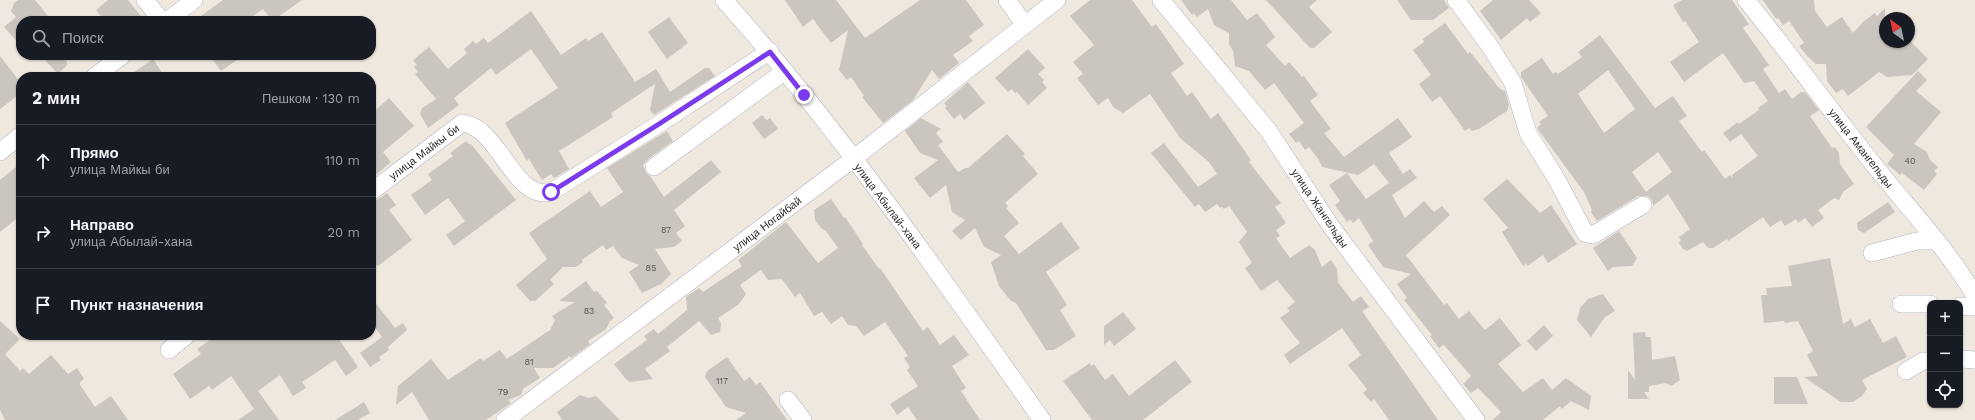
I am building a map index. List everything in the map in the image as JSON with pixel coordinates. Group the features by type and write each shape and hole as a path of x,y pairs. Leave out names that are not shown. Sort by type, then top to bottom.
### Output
{"street":[{"path":"145,0 158,16"},
{"path":"173,16 194,0"},
{"name":"улица Абылай-хана","path":"724,0 770,52 853,159 1042,420"},
{"path":"1007,0 1026,25"},
{"name":"улица Ногайбай","path":"505,420 853,159 1057,0"},
{"name":"улица Жангельды","path":"1161,0 1268,130 1330,225 1476,420"},
{"path":"1456,0 1489,44 1513,82 1528,133 1556,178 1585,233 1593,235 1643,205"},
{"name":"улица Амангельды","path":"1746,0 1883,177 1937,241 1963,276 1975,296"},
{"name":"улица Майкы би","path":"376,188 462,123 478,128 520,180 536,191 544,194 551,192 770,52"},
{"path":"101,72 116,60"},
{"path":"654,166 785,71"},
{"path":"0,152 16,139"},
{"path":"1872,254 1917,241 1937,241"},
{"path":"1901,304 1927,304"},
{"path":"1963,306 1975,307"},
{"path":"169,350 181,340"},
{"path":"1963,359 1975,360"},
{"path":"1906,371 1923,361 1927,361"},
{"path":"788,400 803,420"}],"building":[{"path":"18,0 35,0 48,16 16,17 11,11 14,3"},
{"path":"108,0 128,0 141,16 101,16 96,10"},
{"path":"223,0 302,0 279,16 268,16 263,9 253,16 201,16"},
{"path":"785,0 836,0 865,38 920,0 966,0 984,25 969,36 973,41 953,55 959,63 939,79 932,70 913,100 883,123 862,97 864,96 851,77 847,80 839,70 848,30 831,43 813,19 803,27"},
{"path":"1090,0 1132,0 1152,27 1156,24 1184,64 1171,73 1187,96 1192,92 1211,119 1218,113 1251,160 1249,162 1281,203 1275,207 1286,223 1276,230 1280,236 1276,238 1290,258 1309,245 1315,250 1322,267 1331,260 1337,269 1338,282 1353,302 1361,296 1369,307 1362,311 1438,420 1389,420 1374,399 1371,402 1363,393 1367,389 1348,365 1361,355 1342,328 1290,364 1284,355 1300,343 1280,318 1290,311 1287,308 1295,302 1277,280 1261,291 1245,268 1252,263 1239,242 1247,232 1229,206 1224,209 1222,207 1220,208 1217,204 1205,212 1199,204 1195,207 1151,153 1164,143 1198,187 1217,174 1209,162 1180,138 1150,94 1123,113 1113,107 1108,98 1098,105 1077,78 1083,74 1073,62 1094,45 1070,16"},
{"path":"1181,0 1231,0 1247,20 1257,13 1275,37 1266,45 1285,66 1289,62 1302,77 1304,76 1318,95 1310,101 1331,129 1324,133 1344,157 1398,118 1412,137 1389,153 1403,174 1410,169 1417,178 1392,195 1405,218 1424,201 1434,212 1442,206 1450,215 1406,255 1444,305 1447,303 1459,319 1469,311 1485,330 1500,318 1521,345 1498,364 1523,392 1543,378 1552,390 1566,378 1591,396 1589,410 1571,401 1562,409 1560,406 1543,420 1493,420 1501,412 1478,388 1471,393 1463,384 1471,376 1444,345 1439,348 1430,336 1432,335 1404,300 1407,298 1397,284 1411,274 1383,267 1368,245 1373,241 1359,218 1353,223 1350,219 1347,222 1335,205 1340,201 1329,185 1347,173 1366,199 1389,183 1374,164 1358,175 1322,167 1319,160 1309,147 1305,150 1299,141 1296,143 1289,134 1304,123 1274,83 1265,90 1249,71 1235,66 1233,51 1229,44 1229,33 1214,25 1208,9 1197,17 1194,13 1192,15"},
{"path":"1266,0 1317,0 1309,7 1332,32 1314,48 1310,48"},
{"path":"1397,0 1444,0 1449,8 1433,20 1411,20"},
{"path":"1493,0 1529,0 1541,13 1530,22 1527,18 1501,40 1480,11"},
{"path":"1682,0 1732,0 1749,24 1743,28 1769,65 1763,69 1779,93 1785,89 1792,99 1801,92 1805,92 1819,110 1810,116 1832,148 1835,147 1839,153 1840,164 1854,184 1843,192 1839,200 1834,198 1818,210 1824,218 1812,227 1805,218 1798,223 1796,219 1785,226 1781,220 1770,227 1763,217 1728,241 1727,239 1713,248 1708,248 1703,242 1687,251 1683,249 1679,243 1681,240 1679,237 1690,229 1668,194 1653,206 1652,200 1648,196 1638,196 1597,221 1591,212 1592,210 1584,192 1537,128 1541,124 1539,122 1548,116 1521,77 1521,72 1542,58 1553,74 1556,72 1558,74 1582,57 1578,52 1600,35 1655,108 1673,96 1687,116 1679,121 1702,152 1704,150 1725,179 1730,175 1733,179 1732,175 1758,156 1741,134 1730,142 1723,133 1759,110 1758,108 1768,101 1754,81 1744,83 1723,53 1684,82 1670,62 1699,42 1685,21 1683,22 1673,5","holes":["1608,70 1635,109 1604,133 1578,94","1658,152 1672,172 1646,192 1632,172"]},
{"path":"1763,0 1814,0 1815,11 1827,27 1842,17 1853,33 1864,21 1875,13 1877,16 1879,14 1879,48 1915,48 1915,46 1928,59 1912,75 1887,77 1879,72 1848,96 1843,89 1836,93 1827,81 1826,64 1816,64 1808,57 1799,46 1804,43 1789,21 1783,25 1778,18 1776,19"},
{"path":"531,11 561,55 586,38 588,41 602,32 635,82 656,69 670,92 705,68 709,68 715,76 654,115 650,110 655,84 611,113 613,117 559,151 569,169 554,178 551,174 542,180 529,159 527,161 505,123 558,88 531,49 496,75 491,68 454,98 459,105 428,128 420,114 422,108 436,99 415,74 418,72 414,67 417,65 413,60 429,47 448,69 467,53 464,49 473,41 476,44 484,38 488,43"},
{"path":"16,17 16,40 4,27"},
{"path":"669,17 688,43 667,59 648,32"},
{"path":"1445,23 1468,54 1470,52 1500,89 1505,91 1509,105 1507,111 1479,129 1472,131 1469,128 1465,131 1440,96 1432,102 1419,84 1431,75 1413,50 1424,42 1423,39"},
{"path":"1028,49 1045,68 1038,74 1044,80 1042,82 1047,88 1028,105 1017,92 1015,93 1012,89 1008,92 995,78"},
{"path":"0,56 16,77 16,97 0,109"},
{"path":"45,60 66,60 67,65 60,72 56,72"},
{"path":"154,60 162,72 134,72"},
{"path":"213,60 237,60 221,71"},
{"path":"1918,71 1927,80 1916,91 1941,112 1914,144 1927,152 1930,160 1938,167 1934,171 1937,174 1924,190 1902,173 1900,175 1887,164 1894,155 1866,127"},
{"path":"968,82 985,103 964,120 960,114 954,119 945,108 947,107 944,103"},
{"path":"389,98 414,126 383,152 391,162 377,174 376,173 376,110"},
{"path":"762,115 767,120 770,118 778,129 764,139 752,123"},
{"path":"921,118 941,129 936,133 943,142 938,145 958,172 968,168 1007,134 1025,154 1023,156 1038,174 1005,203 1008,206 1006,208 1019,223 1004,236 1019,254 1061,222 1080,248 1046,272 1067,305 1060,310 1076,336 1054,350 1046,350 1016,303 1011,301 999,286 991,262 1001,255 984,247 975,228 961,240 952,231 965,220 952,212 946,185 930,198 914,178 938,160 920,153 905,131"},
{"path":"667,131 673,141 648,159 643,165 646,173 650,176 664,197 711,160 721,172 674,210 685,226 676,233 682,241 674,247 655,249 671,274 661,284 642,293 629,272 639,265 622,258 613,246 606,250 603,245 582,260 583,262 576,267 563,267 550,280 554,284 535,301 530,301 516,285 547,259 529,233 590,191 601,207 623,192 607,168"},
{"path":"466,141 471,144 516,200 454,246 446,235 465,221 448,198 425,215 411,195 432,180 428,174 453,156 450,153"},
{"path":"16,167 16,219 0,232 0,180"},
{"path":"1507,179 1540,213 1551,205 1577,244 1548,263 1543,255 1527,266 1526,263 1523,266 1502,232 1508,228 1483,199"},
{"path":"387,193 396,205 389,210 412,240 378,266 376,266 377,200"},
{"path":"831,199 923,331 928,327 940,345 954,335 969,355 952,366 966,388 961,391 980,420 917,420 908,407 897,415 890,404 918,386 907,370 910,367 904,358 908,356 885,322 864,336 856,326 848,325 842,316 831,324 822,312 814,316 800,293 795,297 782,279 768,280 761,270 740,285 746,294 739,304 718,318 721,323 720,332 711,335 699,321 667,347 670,351 645,369 653,379 630,382 625,378 614,364 647,340 644,336 654,329 658,334 687,310 686,297 699,288 703,292 742,266 738,260 786,222 818,263 838,248 826,231 821,228 815,220 814,210"},
{"path":"1888,202 1895,212 1864,233 1858,230 1857,223"},
{"path":"1619,231 1637,258 1632,266 1613,267 1608,271 1593,248"},
{"path":"1830,258 1843,324 1851,319 1855,327 1870,319 1883,343 1896,336 1907,357 1862,380 1867,389 1862,396 1853,402 1841,402 1804,377 1818,376 1807,355 1813,351 1798,321 1785,323 1784,321 1764,323 1761,295 1767,295 1766,288 1792,286 1788,266"},
{"path":"586,281 594,292 597,291 607,303 604,305 614,318 610,321 606,329 588,341 590,344 571,358 570,356 553,368 534,368 540,378 523,389 521,395 508,400 511,403 486,420 429,420 412,392 396,405 398,386 431,359 448,380 481,358 483,361 500,350 507,359 550,330 555,320 552,316 575,302 559,301"},
{"path":"1603,294 1615,311 1605,317 1591,337 1577,320 1580,308 1588,299"},
{"path":"376,303 395,328 403,323 407,330 388,347 389,350 379,357 381,360 370,367 360,353 382,337 376,329"},
{"path":"1123,312 1136,329 1114,346 1110,340 1104,345 1104,326"},
{"path":"0,321 16,335 16,340 19,340 5,354 20,371 23,368 29,374 51,355 68,374 77,368 84,379 80,382 80,385 95,407 111,396 128,420 5,420 0,410"},
{"path":"1544,325 1553,336 1536,351 1527,341"},
{"path":"1645,332 1646,337 1651,337 1652,360 1675,356 1680,380 1671,386 1666,383 1649,386 1649,392 1644,392 1649,399 1628,399 1628,370 1635,380 1633,333"},
{"path":"210,340 339,340 358,367 346,376 335,360 302,382 306,388 293,396 280,375 258,391 279,420 238,420 254,409 231,376 212,390 209,386 190,399 173,374 201,354 197,349"},
{"path":"727,357 744,381 750,377 756,385 760,382 787,420 736,420 746,413 726,407 705,377 707,371"},
{"path":"1175,360 1192,382 1143,420 1092,420 1063,381 1090,363 1091,366 1094,364 1105,380 1113,374 1129,396"},
{"path":"1774,377 1797,377 1808,404 1774,404"},
{"path":"580,395 588,398 596,396 620,420 562,420 557,412"},
{"path":"364,402 370,413 358,420 335,420"}],"route":[{"path":"551,192 770,52 804,95"}]}
